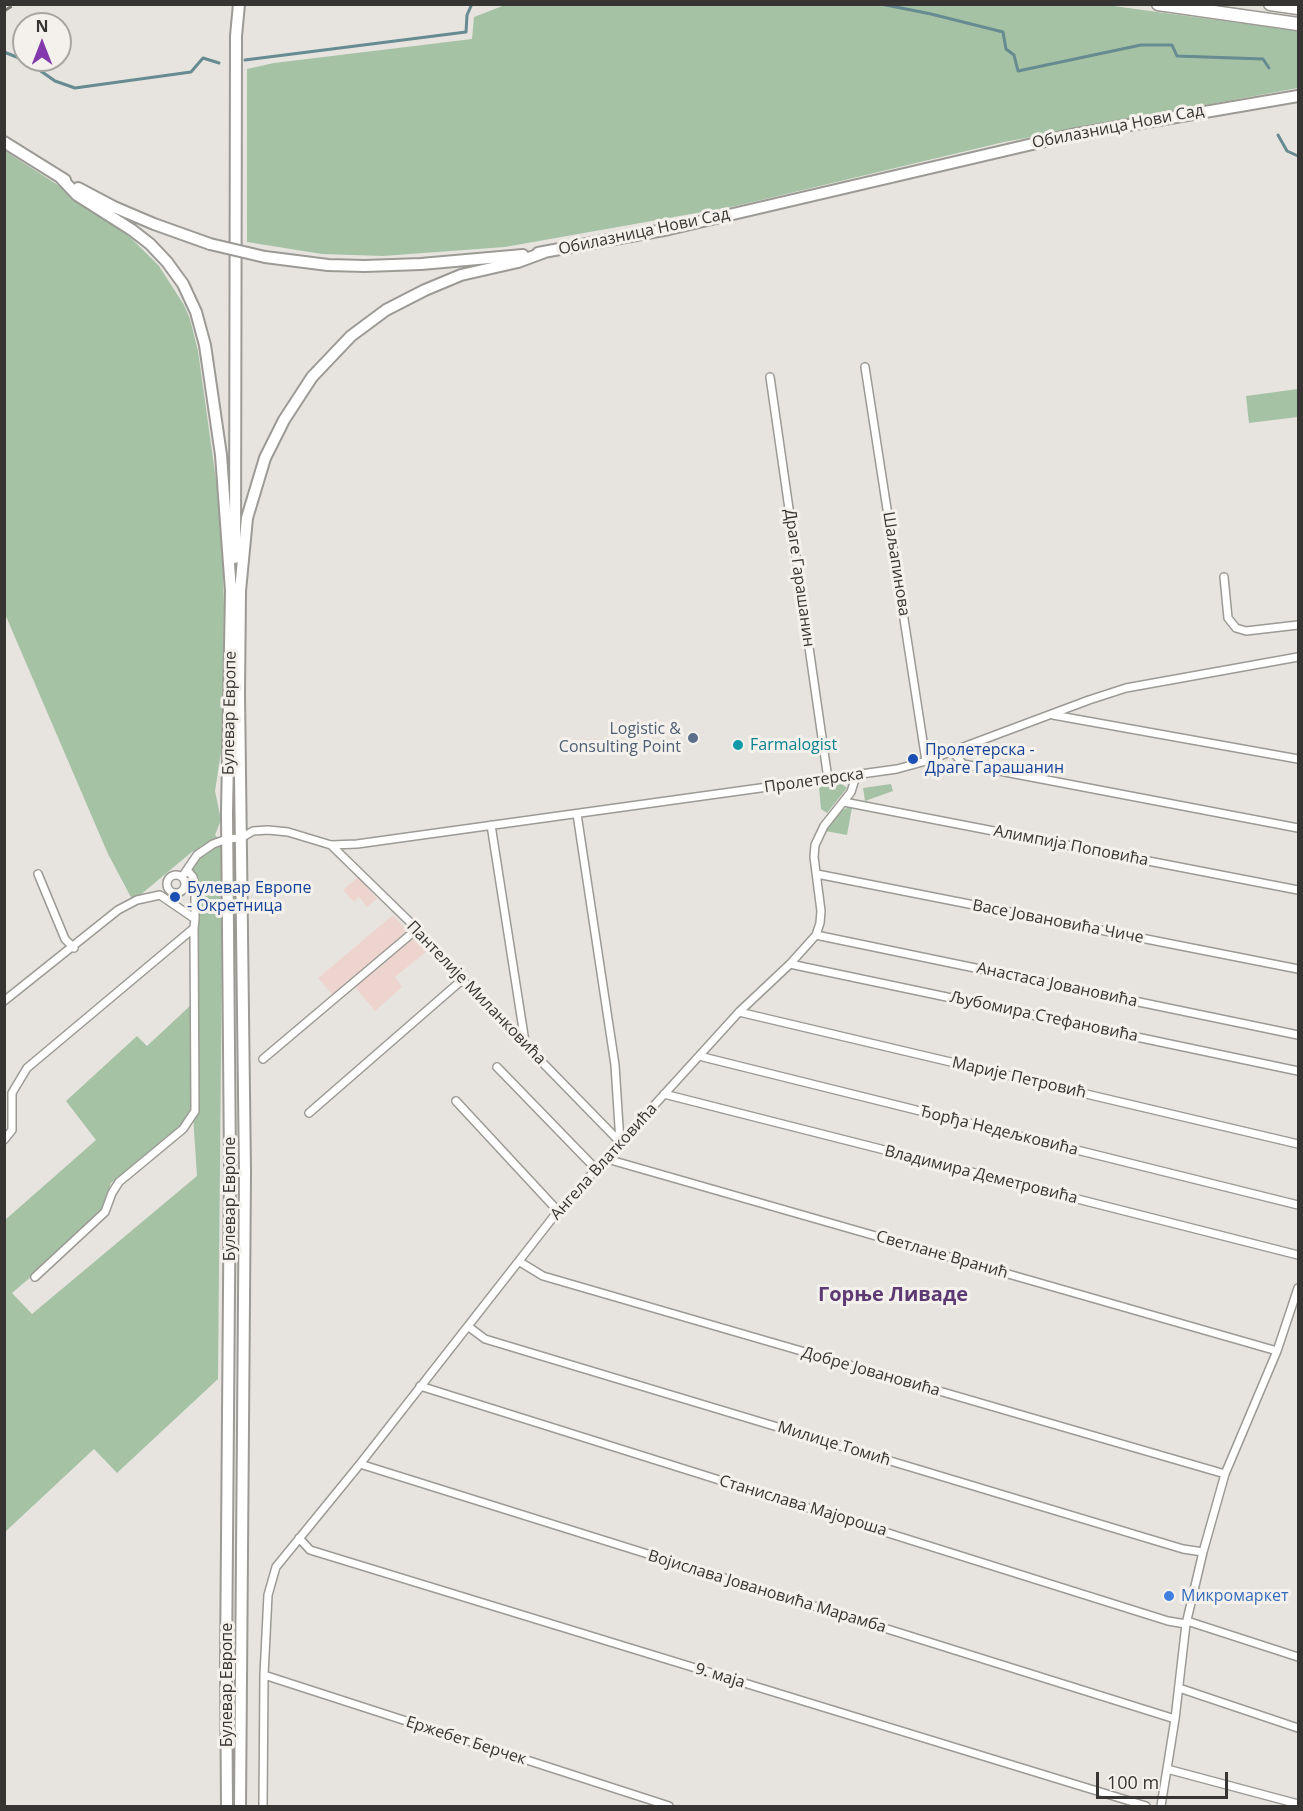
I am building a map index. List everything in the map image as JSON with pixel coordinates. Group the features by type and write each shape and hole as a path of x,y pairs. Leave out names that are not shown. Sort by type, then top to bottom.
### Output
{"highway":[{"path":"1158,4 1299,24"},
{"path":"1270,4 1299,8"}],"main road":[{"path":"236,591 236,48 239,4"},
{"name":"Обилазница Нови Сад","path":"4,142 114,207 210,244 265,256 328,265 422,264 545,252 669,229 1071,135 1299,96"},
{"path":"60,177 77,195 150,244 174,271 196,312 209,365 236,591"},
{"path":"236,591 248,518 265,458 302,390 332,354 386,310 424,290 461,275 518,262 545,252"},
{"name":"Булевар Европе","path":"236,591 245,1172 240,1806"},
{"name":"Булевар Европе","path":"227,1806 230,1178 227,839 236,591"}],"street":[{"name":"Шаљапинова","path":"866,367 926,761"},
{"name":"Драге Гарашанин","path":"770,377 828,780"},
{"path":"1224,577 1228,618 1236,628 1246,631 1299,625"},
{"name":"Пролетерска","path":"227,839 241,838 253,831 268,830 288,832 331,845 357,844 856,776 926,761 1126,688 1299,657"},
{"path":"1053,715 1299,759"},
{"path":"952,751 963,764 1299,828"},
{"path":"816,935 821,911 813,857 815,845 824,826 844,802 854,785 856,776"},
{"name":"Алимпија Поповића","path":"844,802 1299,890"},
{"path":"577,814 615,1065 620,1142"},
{"path":"491,825 525,1043"},
{"path":"182,877 197,855 213,844 227,839"},
{"name":"Пантелије Миланковића","path":"331,845 417,929 462,980 620,1142"},
{"path":"35,1277 105,1212 119,1182 183,1130 195,1111 195,884 187,870"},
{"path":"38,874 65,939 74,948"},
{"name":"Васе Јовановића Чиче","path":"817,874 1299,969"},
{"path":"177,875 182,877 185,882 183,891 175,894 168,890 166,885 170,877 177,875"},
{"path":"4,1001 74,948 118,910 137,900 160,895 168,890"},
{"path":"160,895 195,919"},
{"path":"4,1140 12,1130 12,1093 27,1068 194,928"},
{"path":"263,1059 417,929"},
{"name":"Ангела Влатковића","path":"263,1806 264,1675 268,1595 276,1567 469,1327 558,1211 739,1012 790,964 816,935"},
{"name":"Анастаса Јовановића","path":"816,935 1299,1035"},
{"name":"Љубомира Стефановића","path":"790,964 1299,1071"},
{"path":"309,1113 462,980"},
{"name":"Марије Петровић","path":"739,1012 1299,1144"},
{"name":"Ђорђа Недељковића","path":"699,1056 1299,1205"},
{"path":"497,1067 596,1169"},
{"name":"Владимира Деметровића","path":"664,1094 1299,1255"},
{"path":"456,1101 558,1211"},
{"name":"Светлане Вранић","path":"607,1159 1277,1351"},
{"name":"Добре Јовановића","path":"520,1262 543,1276 1225,1474"},
{"path":"1161,1806 1175,1719 1186,1622 1203,1552 1225,1474 1277,1351 1299,1288"},
{"name":"Милице Томић","path":"469,1327 485,1339 1183,1549 1203,1552"},
{"name":"Станислава Мајороша","path":"420,1386 1168,1621 1186,1622 1299,1657"},
{"name":"Војислава Јовановића Марамба","path":"360,1464 1175,1719"},
{"name":"9. маја","path":"299,1538 310,1550 1146,1806"},
{"name":"Ержебет Берчек","path":"264,1675 669,1806"},
{"path":"1179,1688 1299,1728"},
{"path":"1167,1768 1299,1804"}],"shaded area":[{"path":"358,877 377,899 367,907 359,897 354,902 343,890"},
{"path":"393,915 427,951 395,977 402,987 375,1011 350,981 334,996 318,978"}],"green space":[{"path":"505,5 1106,5 1298,31 1298,88 1004,142 736,206 505,247 383,256 322,254 247,242 247,69 274,63 472,39 474,17"},
{"path":"5,151 100,212 132,239 159,266 184,305 198,351 217,487 222,528 224,608 222,746 215,791 221,820 215,835 223,843 218,1379 117,1473 94,1449 5,1532 5,1220 96,1140 66,1101 137,1036 147,1046 191,1005 193,851 133,901 108,854 5,614","holes":["193,1115 197,1176 32,1314 12,1293 101,1217 111,1183"]},
{"path":"1298,389 1298,417 1249,423 1246,396"},
{"path":"842,784 847,788 827,813 821,809 819,787"},
{"path":"891,784 893,791 865,801 863,788"},
{"path":"852,808 847,835 825,831 842,810"}],"waterway":[{"path":"245,60 466,32 467,15 472,4"},
{"path":"881,4 1003,32 1006,49 1014,55 1018,71 1141,45 1172,45 1177,56 1263,59 1269,68"},
{"path":"4,52 12,55"},
{"path":"42,72 55,81 75,88 191,72 203,58 219,63"},
{"path":"1278,135 1287,151 1298,156"}],"railway":[{"path":"4,11 15,4"}],"place":[{"name":"Logistic & Consulting Point","path":"693,738"},
{"name":"Farmalogist","path":"738,745"},
{"name":"Пролетерска - Драге Гарашанин","path":"913,759"},
{"name":"Булевар Европе - Окретница","path":"175,897"},
{"name":"Микромаркет","path":"1169,1596"}],"district":[{"name":"Горње Ливаде","path":"893,1295"}]}
